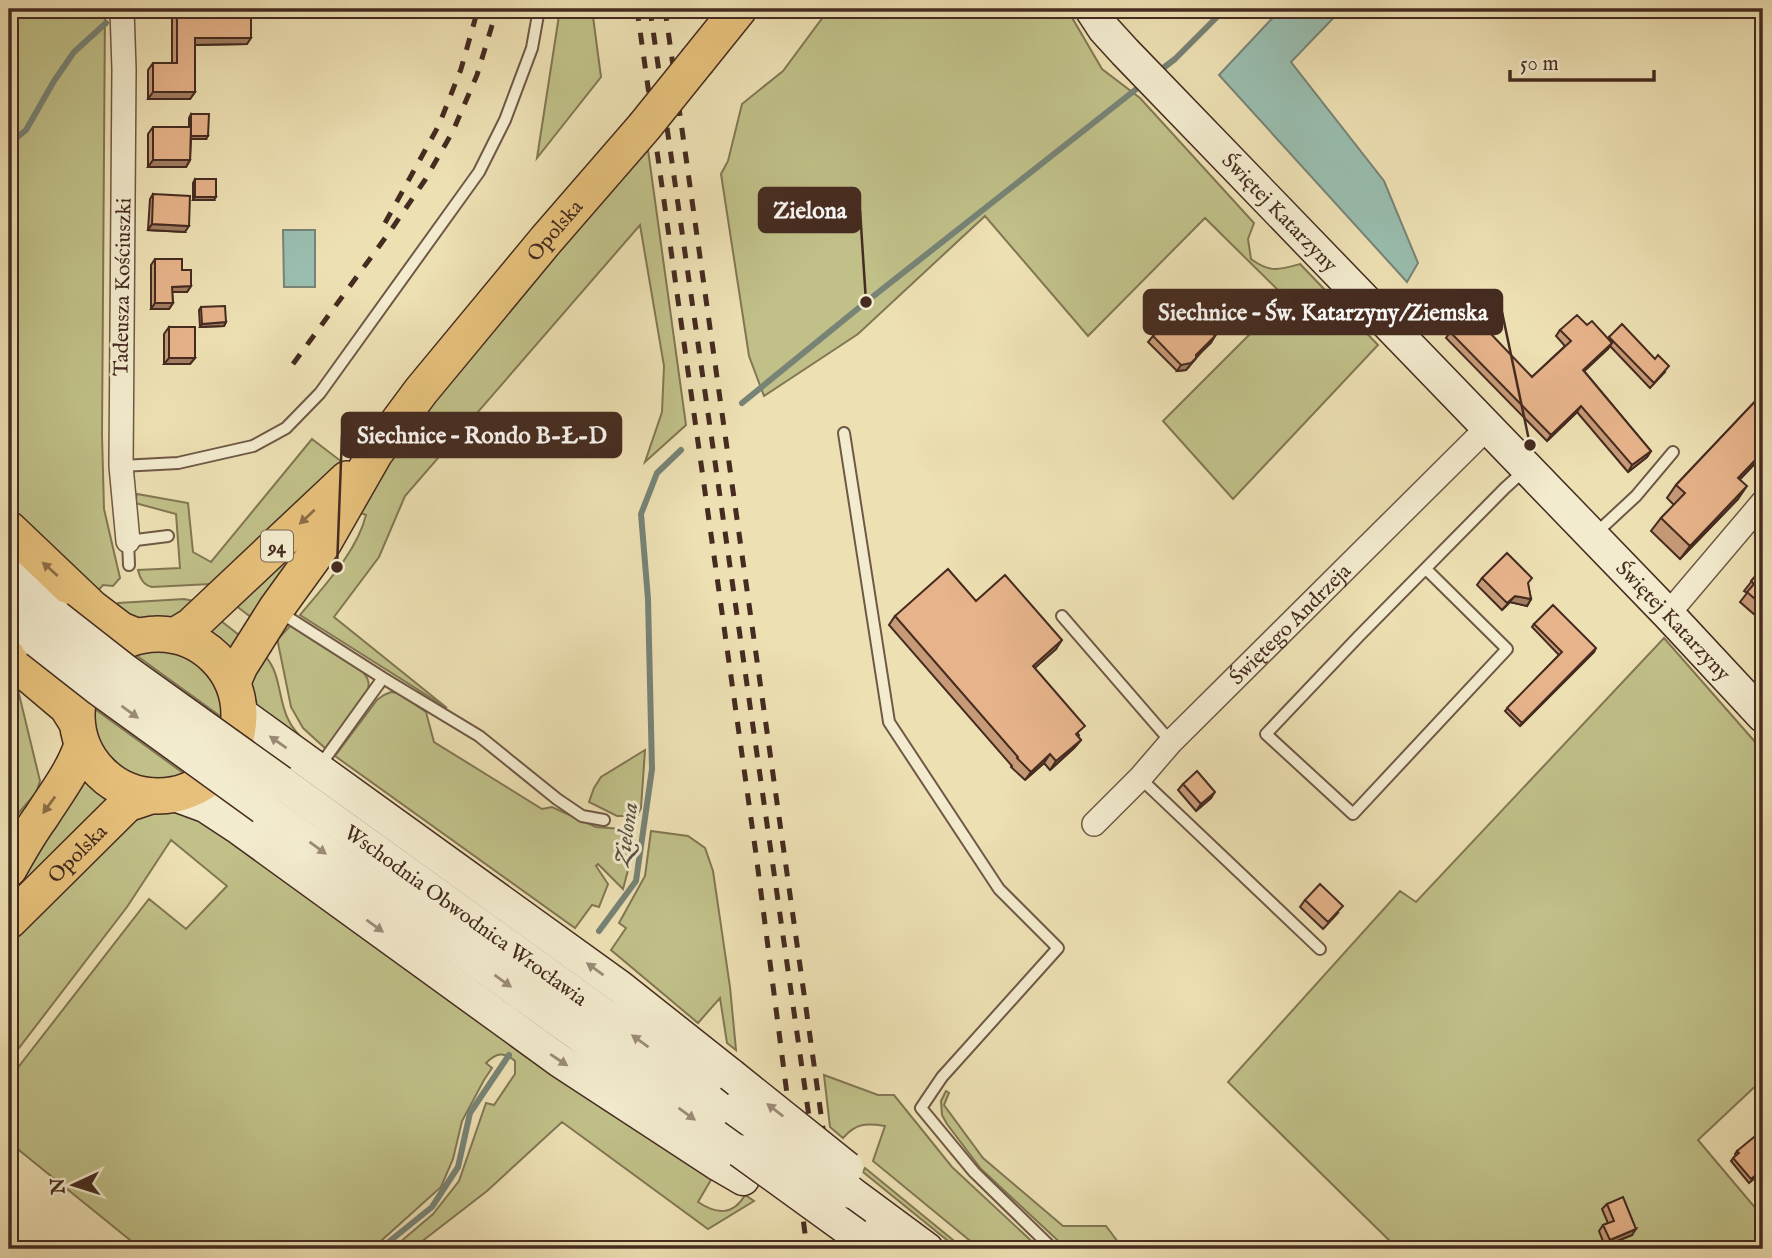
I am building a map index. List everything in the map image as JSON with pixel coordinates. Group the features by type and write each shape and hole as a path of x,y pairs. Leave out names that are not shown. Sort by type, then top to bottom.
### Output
{"main road":[{"name":"Opolska","path":"237,697 240,666 276,609 323,544 375,453 421,391 740,9"},
{"name":"Świętej Katarzyny","path":"1091,9 1104,29 1176,106 1593,536 1763,716"},
{"name":"Opolska","path":"176,635 191,626 375,453"},
{"path":"9,529 92,608 121,630 135,636"},
{"name":"Wschodnia Obwodnica Wrocławia","path":"9,573 57,617 126,671 735,1109 849,1180"},
{"name":"Wschodnia Obwodnica Wrocławia","path":"9,616 23,649 124,708 742,1165"},
{"path":"79,734 77,704 82,686 90,669 103,654 118,643 135,636 156,633 176,635 200,644 219,660 237,697 317,769 620,987 731,1075 849,1180 870,1190 917,1241"},
{"path":"23,649 67,708 98,771 122,788 205,806 560,1061 719,1166 742,1165 758,1186 821,1210 866,1242"},
{"name":"94","path":"163,796 193,789 209,779 222,766 232,750 238,732 237,697"},
{"name":"Opolska","path":"9,869 78,759 79,734"},
{"name":"Opolska","path":"9,921 127,804 163,796"}],"street":[{"name":"Tadeusza Kościuszki","path":"122,9 124,82 121,466 128,541"},
{"name":"Świętego Andrzeja","path":"1094,824 1171,742 1488,428"},
{"path":"1668,614 1763,502"}],"lane":[{"path":"121,466 178,463 253,446 286,428 320,393 479,172 505,120 532,48 540,9"},
{"path":"844,433 889,722 999,889 1058,948 942,1077 921,1108 974,1172 1053,1249"},
{"path":"1593,536 1636,496 1673,452"},
{"path":"1426,569 1507,649 1353,814 1266,734 1359,636 1505,488 1527,468"},
{"path":"128,541 168,536"},
{"name":"Tadeusza Kościuszki","path":"128,541 129,565"},
{"path":"276,609 479,736 582,816 604,820"},
{"path":"1062,617 1171,742"},
{"path":"317,769 383,678"},
{"path":"1140,778 1320,949"}],"green space":[{"path":"9,9 105,9 102,435 104,509 120,578 113,586 103,585 94,595 9,519"},
{"path":"560,9 592,9 601,77 537,158"},
{"path":"829,9 1067,9 1102,69 1140,98 1254,223 1248,239 1251,259 1264,267 1275,269 1300,264 1378,345 1233,499 1163,421 1286,298 1205,218 1088,336 985,216 858,334 764,396 749,356 721,174 728,161 742,104 783,71"},
{"path":"648,150 686,425 645,462 662,412 664,366 640,225 405,496 379,557 334,617 447,708 300,615 347,556 362,529 366,515 358,512 365,497 424,413 568,238"},
{"path":"312,439 342,462 215,588 211,584 152,587 144,583 138,570 180,568 176,514 135,503 137,494 188,503 193,552 211,562"},
{"path":"329,505 256,621 231,602"},
{"path":"184,599 198,602 178,615 157,621 138,619 115,608 118,603"},
{"path":"216,617 244,639 230,655 218,642 203,633"},
{"path":"290,626 296,627 363,672 368,679 367,694 326,749 303,728 291,707 278,643 278,639"},
{"path":"1664,638 1763,751 1763,1079 1698,1140 1763,1217 1763,1249 1398,1249 1228,1082 1400,891 1416,902"},
{"path":"153,647 184,652 207,667 221,690 227,721 133,653"},
{"path":"265,656 277,678 288,719 309,745 254,705 250,678"},
{"path":"9,671 22,683 18,690 40,781 36,793 9,824 9,807 18,795 9,784"},
{"path":"391,692 398,693 426,712 434,742 542,809 552,807 596,827 634,830 631,859 623,889 598,864 596,866 608,884 599,907 592,905 575,928 335,756 377,700"},
{"path":"92,707 186,775 150,779 120,768 108,757 99,743 93,726"},
{"path":"645,750 641,808 637,816 617,816 589,802 601,777"},
{"path":"86,775 113,799 9,902 9,890"},
{"path":"187,809 715,1173 698,1202 711,1209 724,1211 735,1207 745,1195 754,1201 708,1229 562,1122 487,1191 412,1249 392,1249 433,1214 459,1181 486,1103 494,1105 515,1074 515,1061 500,1054 486,1063 492,1068 462,1121 453,1159 441,1187 372,1249 126,1249 130,1240 9,1142 9,1079 149,899 186,929 227,886 171,840 127,907 9,1061 9,936 137,811"},
{"path":"651,831 688,836 705,848 713,871 736,1050 727,1043 720,998 698,1023 611,950 626,928 619,923 645,876"},
{"path":"824,1075 878,1095 894,1095 952,1167 1040,1249 980,1249 873,1161 885,1126 862,1125 852,1129 843,1138 830,1127"},
{"path":"946,1091 949,1093 944,1105 983,1158 1063,1226 1106,1226 1118,1242 1109,1249 1067,1249 981,1169 942,1115 941,1101"},
{"path":"865,1168 964,1249 958,1249 863,1172"}],"shaded area":[{"path":"1281,9 1342,9 1291,62 1384,181 1418,263 1407,282 1219,75"},
{"path":"283,230 315,230 315,287 284,287"}],"building":[{"path":"177,9 251,9 251,38 195,38 195,92 153,92 153,63 177,63"},
{"path":"191,114 209,114 208,136 191,136"},
{"path":"153,127 191,127 190,160 153,160"},
{"path":"195,179 216,179 216,197 195,197"},
{"path":"153,194 190,196 189,226 152,224"},
{"path":"155,259 182,259 182,270 191,270 191,286 172,287 173,303 155,303"},
{"path":"225,306 226,322 202,324 201,307"},
{"path":"1185,306 1215,336 1191,363 1181,365 1153,336"},
{"path":"1470,312 1532,377 1571,341 1560,330 1577,315 1587,325 1592,321 1612,343 1583,370 1651,451 1632,465 1581,406 1551,435 1450,332"},
{"path":"1622,324 1655,359 1658,355 1669,366 1654,383 1609,337"},
{"path":"169,327 195,327 195,358 169,358"},
{"path":"1763,393 1763,452 1738,478 1747,486 1690,546 1661,518 1685,493 1676,485"},
{"path":"1507,553 1532,578 1528,583 1531,599 1515,596 1507,603 1482,578"},
{"path":"1763,567 1763,606 1747,592 1754,584 1751,581"},
{"path":"948,569 976,601 1005,575 1062,640 1033,666 1085,726 1076,734 1081,740 1056,761 1050,754 1031,772 895,616"},
{"path":"1553,605 1596,648 1522,723 1507,708 1562,652 1534,624"},
{"path":"1197,771 1215,792 1201,804 1183,784"},
{"path":"1320,884 1343,906 1328,922 1305,900"},
{"path":"1759,1133 1763,1138 1763,1178 1757,1174 1751,1179 1733,1158 1739,1153 1737,1151"},
{"path":"1623,1197 1636,1229 1610,1240 1603,1225 1614,1221 1607,1204"}],"waterway":[{"name":"Zielona","path":"1158,72 1175,59 1225,9"},
{"path":"9,144 26,130 74,52 106,23"},
{"name":"Zielona","path":"742,403 1144,83"},
{"name":"Zielona","path":"599,931 636,881 652,769 648,599 641,514 657,473 681,450"},
{"name":"Zielona","path":"380,1249 432,1207 458,1167 470,1113 509,1055"}],"railway":[{"path":"385,223 439,125 461,69 478,9"},
{"path":"293,364 425,180 453,131 477,75 497,9"},
{"path":"637,9 756,854 807,1249"},
{"path":"650,9 828,1249"},
{"path":"665,9 840,1249"}],"place":[{"name":"Zielona","path":"866,302"},
{"name":"Siechnice – Św. Katarzyny/Ziemska","path":"1530,445"},
{"name":"Siechnice – Rondo B-Ł-D","path":"337,567"}]}
